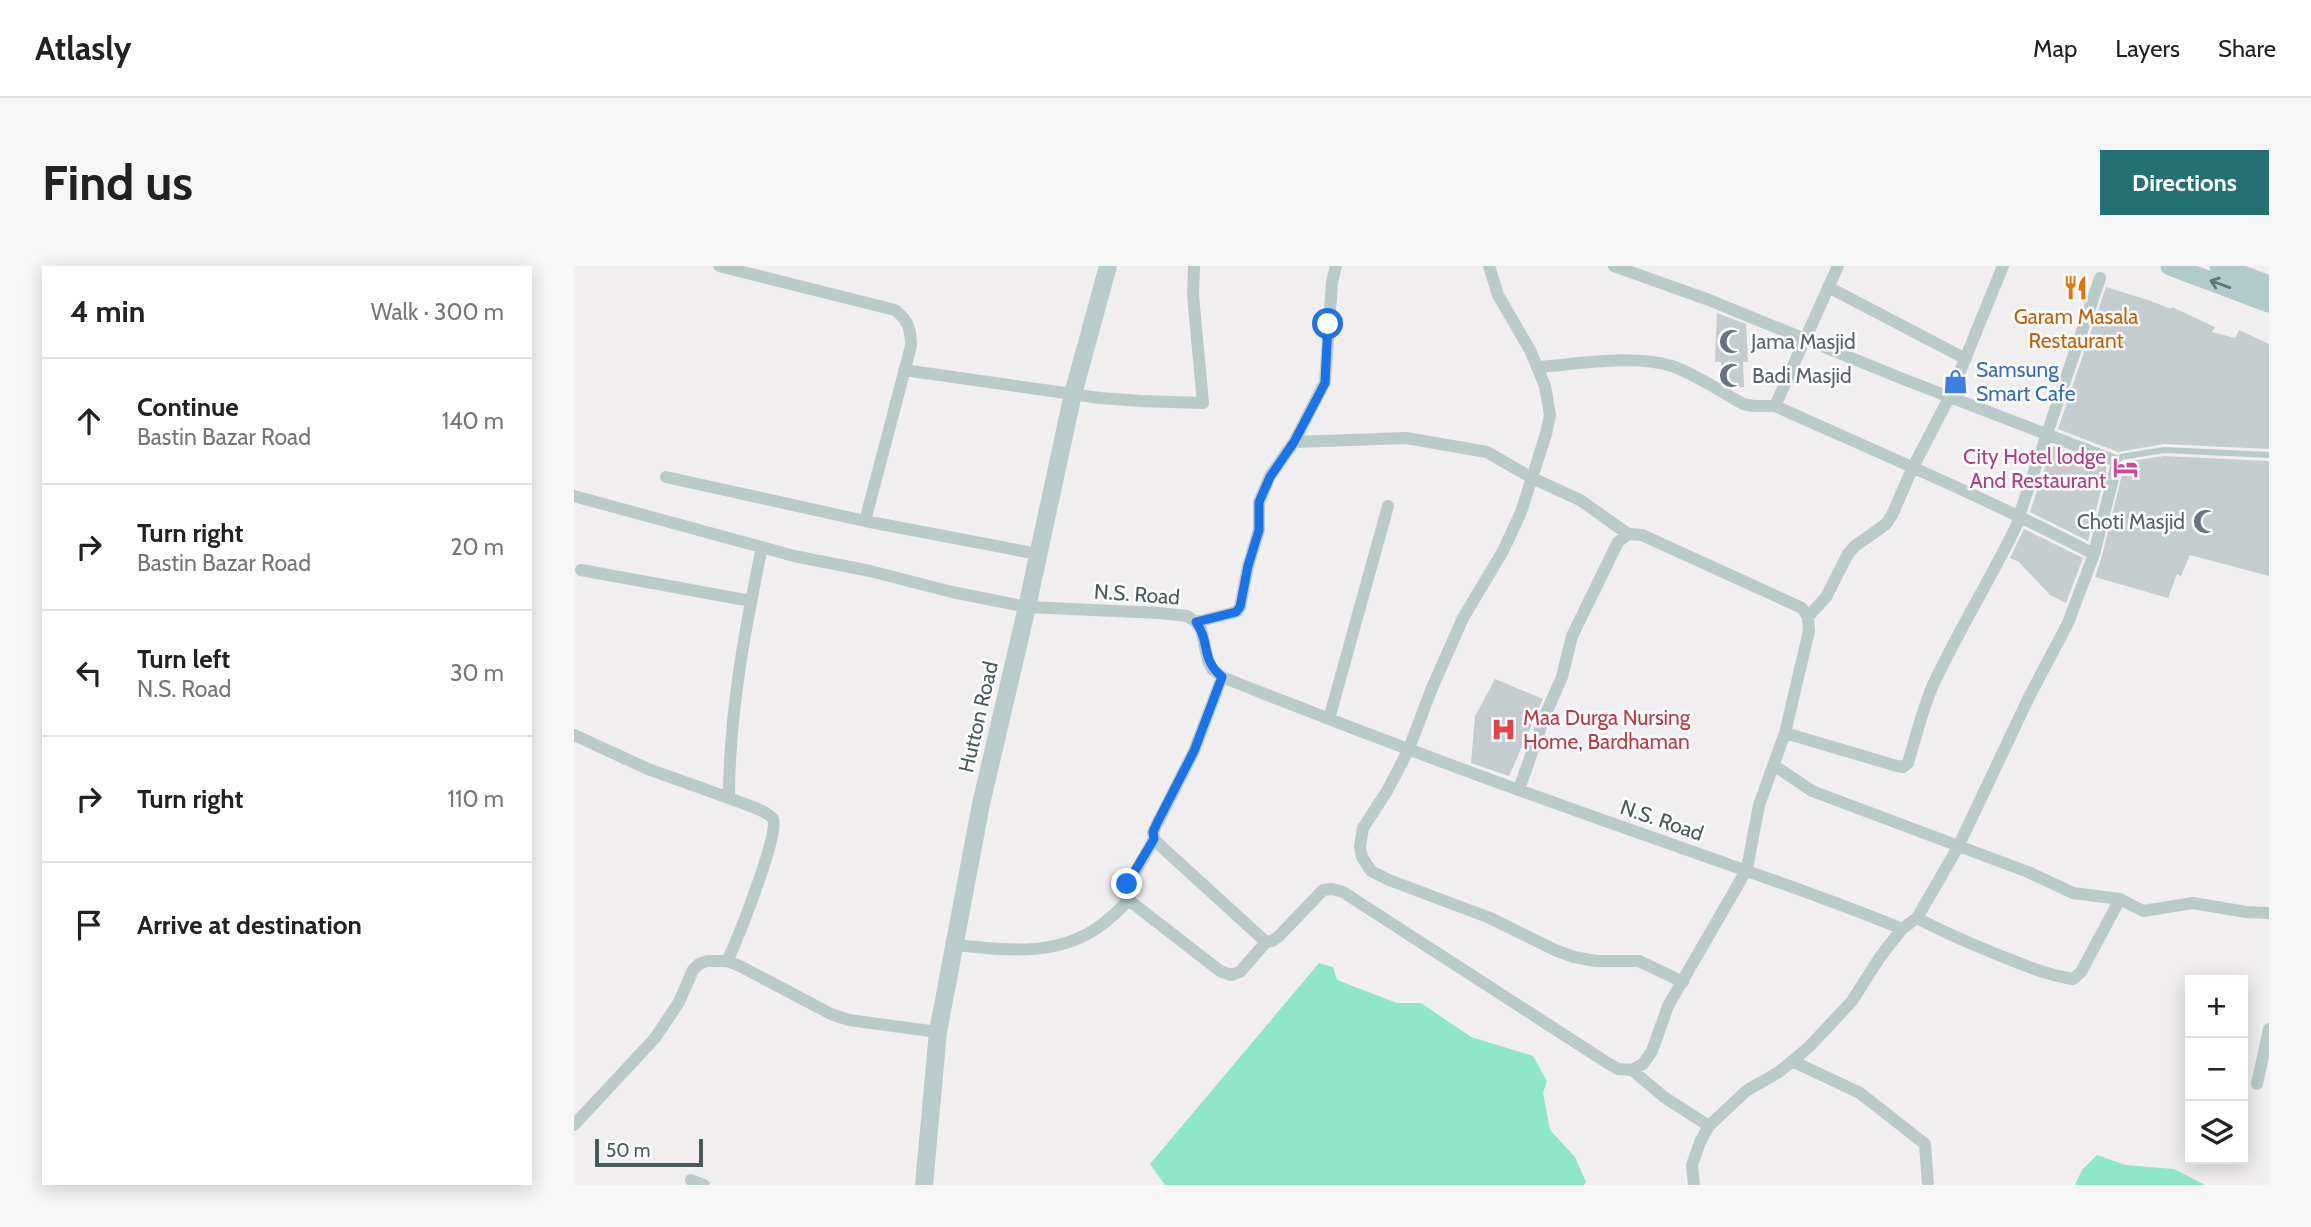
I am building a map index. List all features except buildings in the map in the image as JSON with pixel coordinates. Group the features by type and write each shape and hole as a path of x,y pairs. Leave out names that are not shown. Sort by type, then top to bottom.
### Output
{"main road":[{"path":"2170,266 2269,303"},
{"path":"2219,266 2269,285"}],"street":[{"path":"719,266 895,310 905,317 911,331 911,346 865,521"},
{"name":"Hutton Road","path":"924,1185 938,1032 981,804 1073,394 1108,266"},
{"path":"904,370 1073,394 1140,401 1203,403 1193,295 1194,266"},
{"path":"1196,622 1236,612 1240,607 1259,530 1259,502 1270,477 1294,442 1325,383 1332,282 1336,266"},
{"path":"1489,266 1498,295 1538,367 1545,386 1549,415 1521,512 1503,551 1459,627 1408,751 1363,828 1360,846 1362,857 1371,871 1389,880 1490,918 1564,954 1596,961 1639,961 1683,982"},
{"path":"1614,266 1709,300 1902,379 2116,461 2094,554 2068,623 2029,697 1958,847 1917,918 1902,929 1852,1001 1809,1047 1779,1072 1746,1091 1709,1126 1692,1165 1694,1185"},
{"path":"1775,406 1838,266"},
{"path":"1808,617 1826,597 1848,554 1892,515 1913,467 1950,396 2003,266"},
{"path":"1785,733 1903,767 1908,763 1932,688 2021,516 2100,278"},
{"path":"1828,288 1966,359"},
{"path":"1538,367 1619,361 1671,366 1743,404 1775,406 1913,467 2021,516 2094,554"},
{"path":"1222,677 1194,751 1153,832 1154,839 1124,892 1129,900 1220,971 1231,975 1240,972 1266,942 1279,936 1323,890 1343,892 1618,1069 1632,1070 1643,1064 1652,1051 1668,1006 1747,869 1759,806 1785,733 1809,631 1808,617 1802,608 1724,571 1643,535 1628,534 1580,500 1532,478 1487,452 1406,438 1294,442"},
{"path":"666,477 865,521 1038,554"},
{"name":"N.S. Road","path":"574,496 794,556 1027,607 1178,614 1196,622 1201,629 1208,661 1212,669 1222,677 1408,751 1668,844 1747,869 1902,929"},
{"path":"1328,719 1388,506"},
{"path":"1519,789 1562,677 1572,636 1618,542 1628,534"},
{"path":"729,798 729,768 740,669 762,547"},
{"path":"581,570 751,601"},
{"path":"574,735 648,769 767,814 773,820 775,827 768,855 737,941 727,961"},
{"path":"1775,766 1812,791 2028,872 2073,893 2120,899 2143,911 2193,903 2269,913"},
{"path":"1154,839 1266,942"},
{"path":"1917,918 1941,931 2037,970 2073,979 2081,972 2120,899"},
{"path":"955,945 1015,951 1069,942 1103,924 1129,900"},
{"path":"574,1125 655,1038 679,1002 693,970 707,961 727,961 840,1017 938,1032"},
{"path":"2257,1084 2269,1029"},
{"path":"1792,1061 1860,1093 1925,1144 1928,1185"},
{"path":"1632,1070 1664,1097 1709,1126"},
{"path":"691,1180 704,1185"}],"lane":[{"path":"2116,461 2121,457 2158,450 2269,455"}],"shaded area":[{"path":"1319,963 1333,967 1337,980 1397,1003 1421,1003 1471,1037 1533,1056 1547,1081 1543,1093 1550,1130 1575,1157 1586,1182 1584,1185 1165,1185 1150,1164"},
{"path":"2097,1155 2126,1165 2174,1169 2205,1185 2075,1185 2082,1170"}],"place":[{"name":"Garam Masala Restaurant","path":"2076,287"},
{"name":"Jama Masjid","path":"1731,341"},
{"name":"Badi Masjid","path":"1732,375"},
{"name":"Samsung Smart Cafe","path":"1956,381"},
{"name":"City Hotel lodge And Restaurant","path":"2126,468"},
{"name":"Choti Masjid","path":"2205,521"},
{"name":"Maa Durga Nursing Home, Bardhaman","path":"1503,729"}],"route":[{"path":"1127,884 1154,839 1153,832 1194,751 1222,677 1212,669 1208,661 1204,638 1196,622 1236,612 1240,607 1259,530 1259,502 1270,477 1294,442 1325,383 1328,324"}]}
